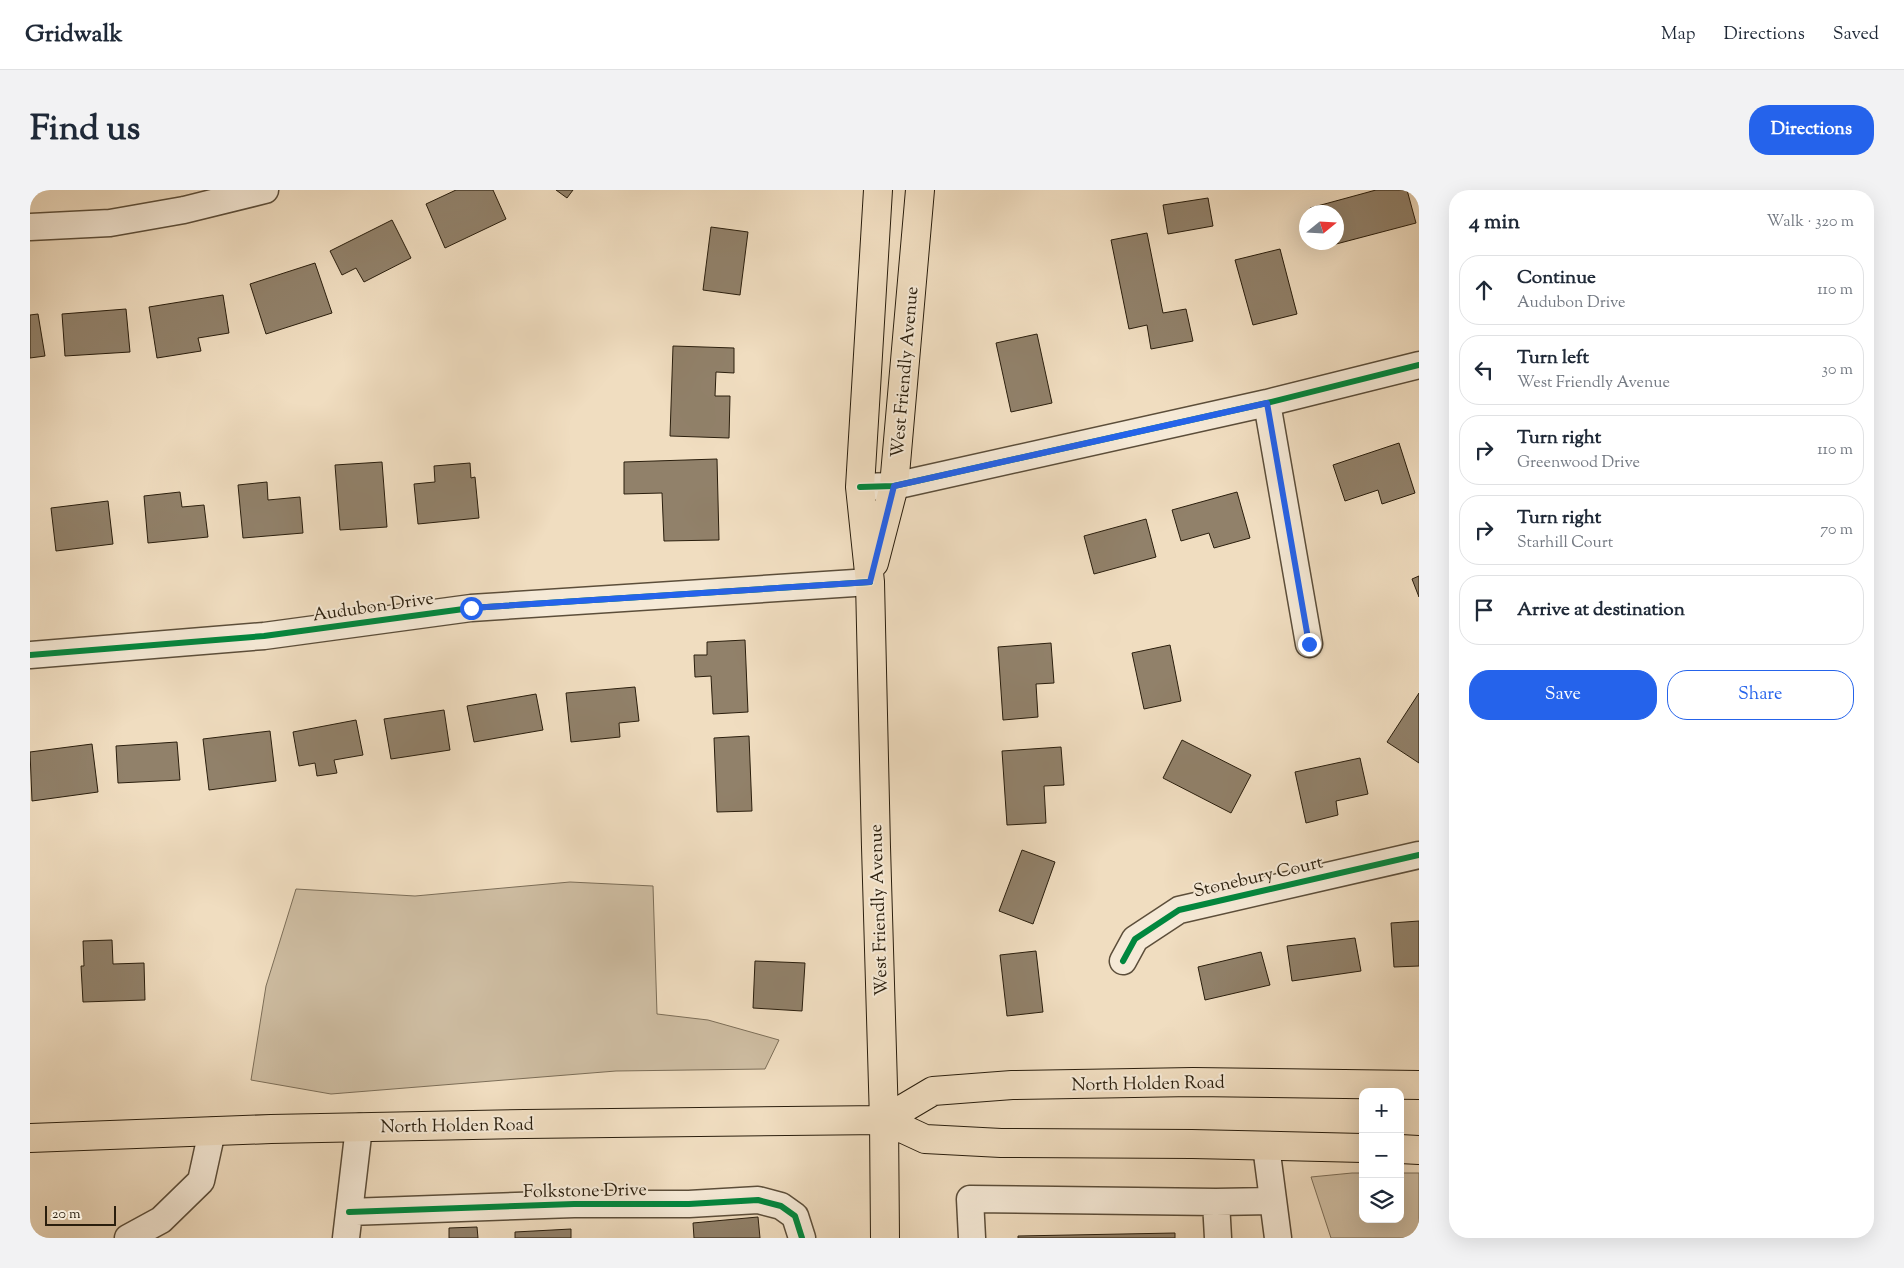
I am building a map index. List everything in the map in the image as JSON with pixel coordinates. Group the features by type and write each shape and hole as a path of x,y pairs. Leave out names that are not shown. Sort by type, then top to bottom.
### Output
{"main road":[{"name":"West Friendly Avenue","path":"878,190 860,487 870,582 884,1120 885,1238"},
{"name":"West Friendly Avenue","path":"870,582 894,486 920,190"},
{"name":"North Holden Road","path":"884,1120 933,1091 1012,1085 1193,1082 1419,1085"},
{"name":"North Holden Road","path":"30,1138 359,1127 884,1120 926,1140 1001,1143 1359,1148"},
{"path":"1404,1149 1419,1150"}],"street":[{"path":"30,227 110,223 184,210 265,190"},
{"path":"860,487 894,486 1267,403 1419,365"},
{"path":"1267,403 1309,644"},
{"name":"Audubon Drive","path":"30,655 264,636 471,608 870,582"},
{"name":"Stonebury Court","path":"1123,961 1135,939 1179,910 1419,855"},
{"path":"346,1238 359,1127"},
{"path":"128,1238 161,1220 201,1181 212,1131"},
{"path":"1266,1146 1278,1238"},
{"path":"972,1238 970,1199 1273,1202"},
{"name":"Folkstone Drive","path":"349,1212 574,1204 689,1204 758,1200 781,1206 795,1216 802,1238"},
{"path":"1216,1202 1218,1238"}],"shaded area":[{"path":"570,882 653,886 657,1014 708,1020 779,1040 765,1069 616,1071 331,1094 251,1080 266,986 296,889 415,896"},
{"path":"1359,1173 1359,1223 1404,1223 1404,1173 1419,1173 1419,1238 1331,1238 1311,1177"}],"building":[{"path":"456,190 493,190 506,219 445,248 426,204"},
{"path":"556,190 573,190 567,198"},
{"path":"1376,190 1407,190 1416,223 1344,242 1344,205 1321,205"},
{"path":"1208,198 1213,226 1168,234 1163,205"},
{"path":"392,220 411,258 364,282 356,268 342,275 330,251"},
{"path":"711,227 748,232 740,295 703,290"},
{"path":"1147,233 1163,313 1186,309 1193,341 1151,349 1147,325 1129,329 1111,240"},
{"path":"1280,249 1297,314 1253,325 1235,260"},
{"path":"315,263 332,313 266,334 250,284"},
{"path":"223,295 229,333 198,338 201,351 157,358 149,307"},
{"path":"126,309 130,352 65,356 62,314"},
{"path":"38,314 45,356 30,358 30,315"},
{"path":"1037,334 1052,403 1011,412 996,343"},
{"path":"673,346 734,348 734,373 716,372 715,396 730,396 729,438 670,436"},
{"path":"1399,443 1415,493 1382,504 1378,490 1345,501 1333,465"},
{"path":"717,459 719,540 664,541 662,493 624,494 624,462"},
{"path":"382,462 387,527 340,530 335,465"},
{"path":"470,463 471,478 475,477 479,518 418,524 414,484 435,482 434,466"},
{"path":"267,482 268,500 300,497 303,533 243,538 238,485"},
{"path":"180,492 182,507 204,505 208,537 148,543 144,496"},
{"path":"1237,492 1250,538 1214,548 1209,533 1181,541 1172,510"},
{"path":"108,501 113,544 56,551 51,508"},
{"path":"1146,519 1156,557 1094,574 1084,536"},
{"path":"1419,576 1419,597 1412,579"},
{"path":"745,640 748,712 713,714 711,676 695,677 694,655 707,655 707,642"},
{"path":"1051,643 1054,683 1036,684 1038,717 1003,720 998,647"},
{"path":"1170,645 1181,701 1144,709 1132,653"},
{"path":"635,687 639,721 619,723 620,737 571,742 566,693"},
{"path":"1419,693 1419,763 1387,742"},
{"path":"536,694 543,730 474,742 467,706"},
{"path":"444,710 450,750 391,759 384,719"},
{"path":"356,720 363,755 334,760 337,773 317,776 315,763 299,766 293,732"},
{"path":"270,731 276,781 209,790 203,739"},
{"path":"749,736 752,811 717,812 714,738"},
{"path":"1182,740 1251,775 1231,813 1163,778"},
{"path":"177,742 180,780 118,783 116,746"},
{"path":"92,744 98,792 32,801 30,752"},
{"path":"1061,747 1064,785 1044,786 1046,823 1007,825 1002,751"},
{"path":"1360,758 1368,794 1336,801 1338,815 1306,823 1295,772"},
{"path":"1022,850 1055,862 1033,924 999,911"},
{"path":"1419,921 1419,966 1394,967 1391,923"},
{"path":"1355,938 1361,971 1292,981 1287,946"},
{"path":"112,940 113,964 144,963 145,1000 83,1002 81,966 84,966 83,941"},
{"path":"1036,951 1043,1012 1007,1016 1000,955"},
{"path":"1261,952 1270,985 1205,1000 1198,967"},
{"path":"755,961 805,963 802,1011 753,1008"},
{"path":"758,1217 760,1238 694,1238 693,1223"},
{"path":"477,1227 478,1238 449,1238 449,1228"},
{"path":"571,1229 571,1238 515,1238 515,1232"},
{"path":"1175,1233 1175,1238 1018,1238 1018,1236"}],"cycle path":[{"path":"860,487 894,486 1267,403 1419,365"},
{"path":"30,655 264,636 471,608 870,582"},
{"path":"1123,961 1135,939 1179,910 1419,855"},
{"path":"349,1212 574,1204 689,1204 758,1200 781,1206 795,1216 802,1238"}],"route":[{"path":"471,608 870,582 894,486 1267,403 1309,644"}]}
